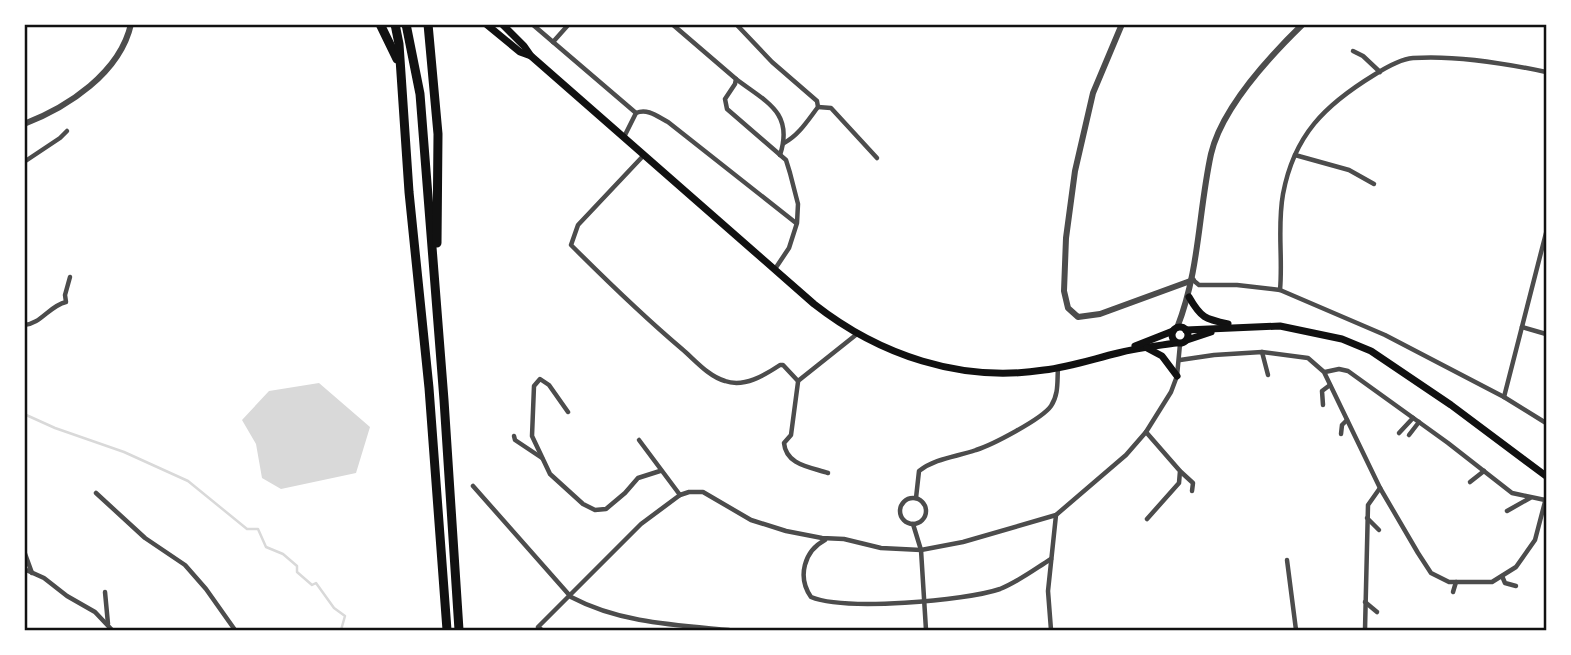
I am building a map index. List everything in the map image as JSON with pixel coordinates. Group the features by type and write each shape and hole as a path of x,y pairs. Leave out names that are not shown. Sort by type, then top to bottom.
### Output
{"highway":[{"path":"380,24 400,64"},
{"path":"395,24 429,388 447,631"},
{"path":"406,24 420,94 457,615 461,631"},
{"path":"428,24 438,134 437,308"}],"main road":[{"path":"486,24 520,52 531,56"},
{"path":"502,24 531,56 775,270 835,320 895,352 952,369 1007,373 1058,368 1121,352 1181,342 1224,328"},
{"path":"1188,300 1203,317 1235,327"},
{"path":"1121,352 1180,330 1280,326 1342,339 1371,351 1451,405 1546,477"},
{"path":"1180,330 1172,338 1181,342"},
{"path":"1180,330 1181,342"},
{"path":"1146,348 1159,354 1177,376"}],"street":[{"path":"24,124 77,99 127,42 131,24"},
{"path":"531,24 539,27 636,113"},
{"path":"553,42 569,24"},
{"path":"672,24 775,109 782,118 784,143 780,155"},
{"path":"736,24 772,62 813,95 818,107"},
{"path":"1122,24 1093,93 1075,171 1066,238 1064,291 1069,308 1075,316 1085,317 1193,280"},
{"path":"1180,330 1193,280 1212,152 1233,105 1276,50 1303,24"},
{"path":"1353,51 1363,55 1380,72"},
{"path":"1280,290 1282,274 1279,226 1283,192 1295,155 1308,131 1331,103 1380,72 1410,58 1512,65 1546,72"},
{"path":"736,79 736,84 725,99 727,109 786,160 798,204 797,223 789,248 775,270"},
{"path":"784,143 792,139 818,107"},
{"path":"818,107 831,108 877,158"},
{"path":"624,137 636,113 644,111 668,122 797,223"},
{"path":"24,162 67,131"},
{"path":"644,154 578,225 571,245 638,311 710,374 726,382 740,382 755,379 783,365 798,382"},
{"path":"1295,155 1349,170 1374,184"},
{"path":"1504,397 1546,233"},
{"path":"24,325 33,325 57,304 66,302 70,277"},
{"path":"1193,280 1199,285 1237,285 1280,290 1385,335 1504,397 1546,423"},
{"path":"1522,327 1546,334"},
{"path":"828,473 792,460 784,443 791,435 798,382 857,334"},
{"path":"540,629 641,524 680,495 703,492 751,520 786,531 844,539 881,548 921,550 963,542 1056,515 1126,455 1146,432 1171,392 1177,376 1181,342"},
{"path":"1180,360 1262,352 1308,358 1324,372 1380,488 1431,573 1456,582 1492,582 1516,567 1535,540 1546,499 1512,493 1348,372 1339,369 1324,372"},
{"path":"1262,352 1268,375"},
{"path":"916,498 919,471 930,463 976,450 1004,438 1050,408 1057,393 1058,368"},
{"path":"568,412 549,384 540,379 537,381 534,386 532,436 550,474 583,504 595,510 606,509 638,478 660,471"},
{"path":"1323,405 1322,391 1330,385"},
{"path":"1399,433 1413,418"},
{"path":"1341,434 1342,425 1347,420"},
{"path":"1409,435 1419,422"},
{"path":"1146,432 1193,483 1192,491"},
{"path":"514,436 515,440 543,458"},
{"path":"639,440 680,495"},
{"path":"1147,519 1180,483 1180,471"},
{"path":"1470,482 1484,471"},
{"path":"473,486 571,597 591,607 631,619 729,631"},
{"path":"1365,631 1368,505 1380,488"},
{"path":"96,493 145,538 190,571 235,631"},
{"path":"1507,511 1530,497"},
{"path":"916,498 924,503 927,512 922,521 914,524 904,521 900,512 906,499 916,498"},
{"path":"1051,631 1048,591 1056,515"},
{"path":"1367,518 1379,530"},
{"path":"914,524 921,550 926,631"},
{"path":"827,538 810,551 804,577 811,597 826,600 868,603 962,597 1002,588 1051,559"},
{"path":"24,551 32,573"},
{"path":"1287,560 1296,631"},
{"path":"24,569 44,578 95,612 112,631"},
{"path":"1502,576 1505,583 1516,586"},
{"path":"1453,592 1456,582"},
{"path":"105,592 108,625"},
{"path":"1365,601 1377,612"}],"shaded area":[{"path":"319,383 370,427 356,473 281,489 262,478 256,444 242,420 269,391"}],"waterway":[{"path":"24,414 124,452 188,481 247,529 258,529 266,547 283,554 297,566 297,572 312,585 316,583 334,608 345,616 341,630"}]}
